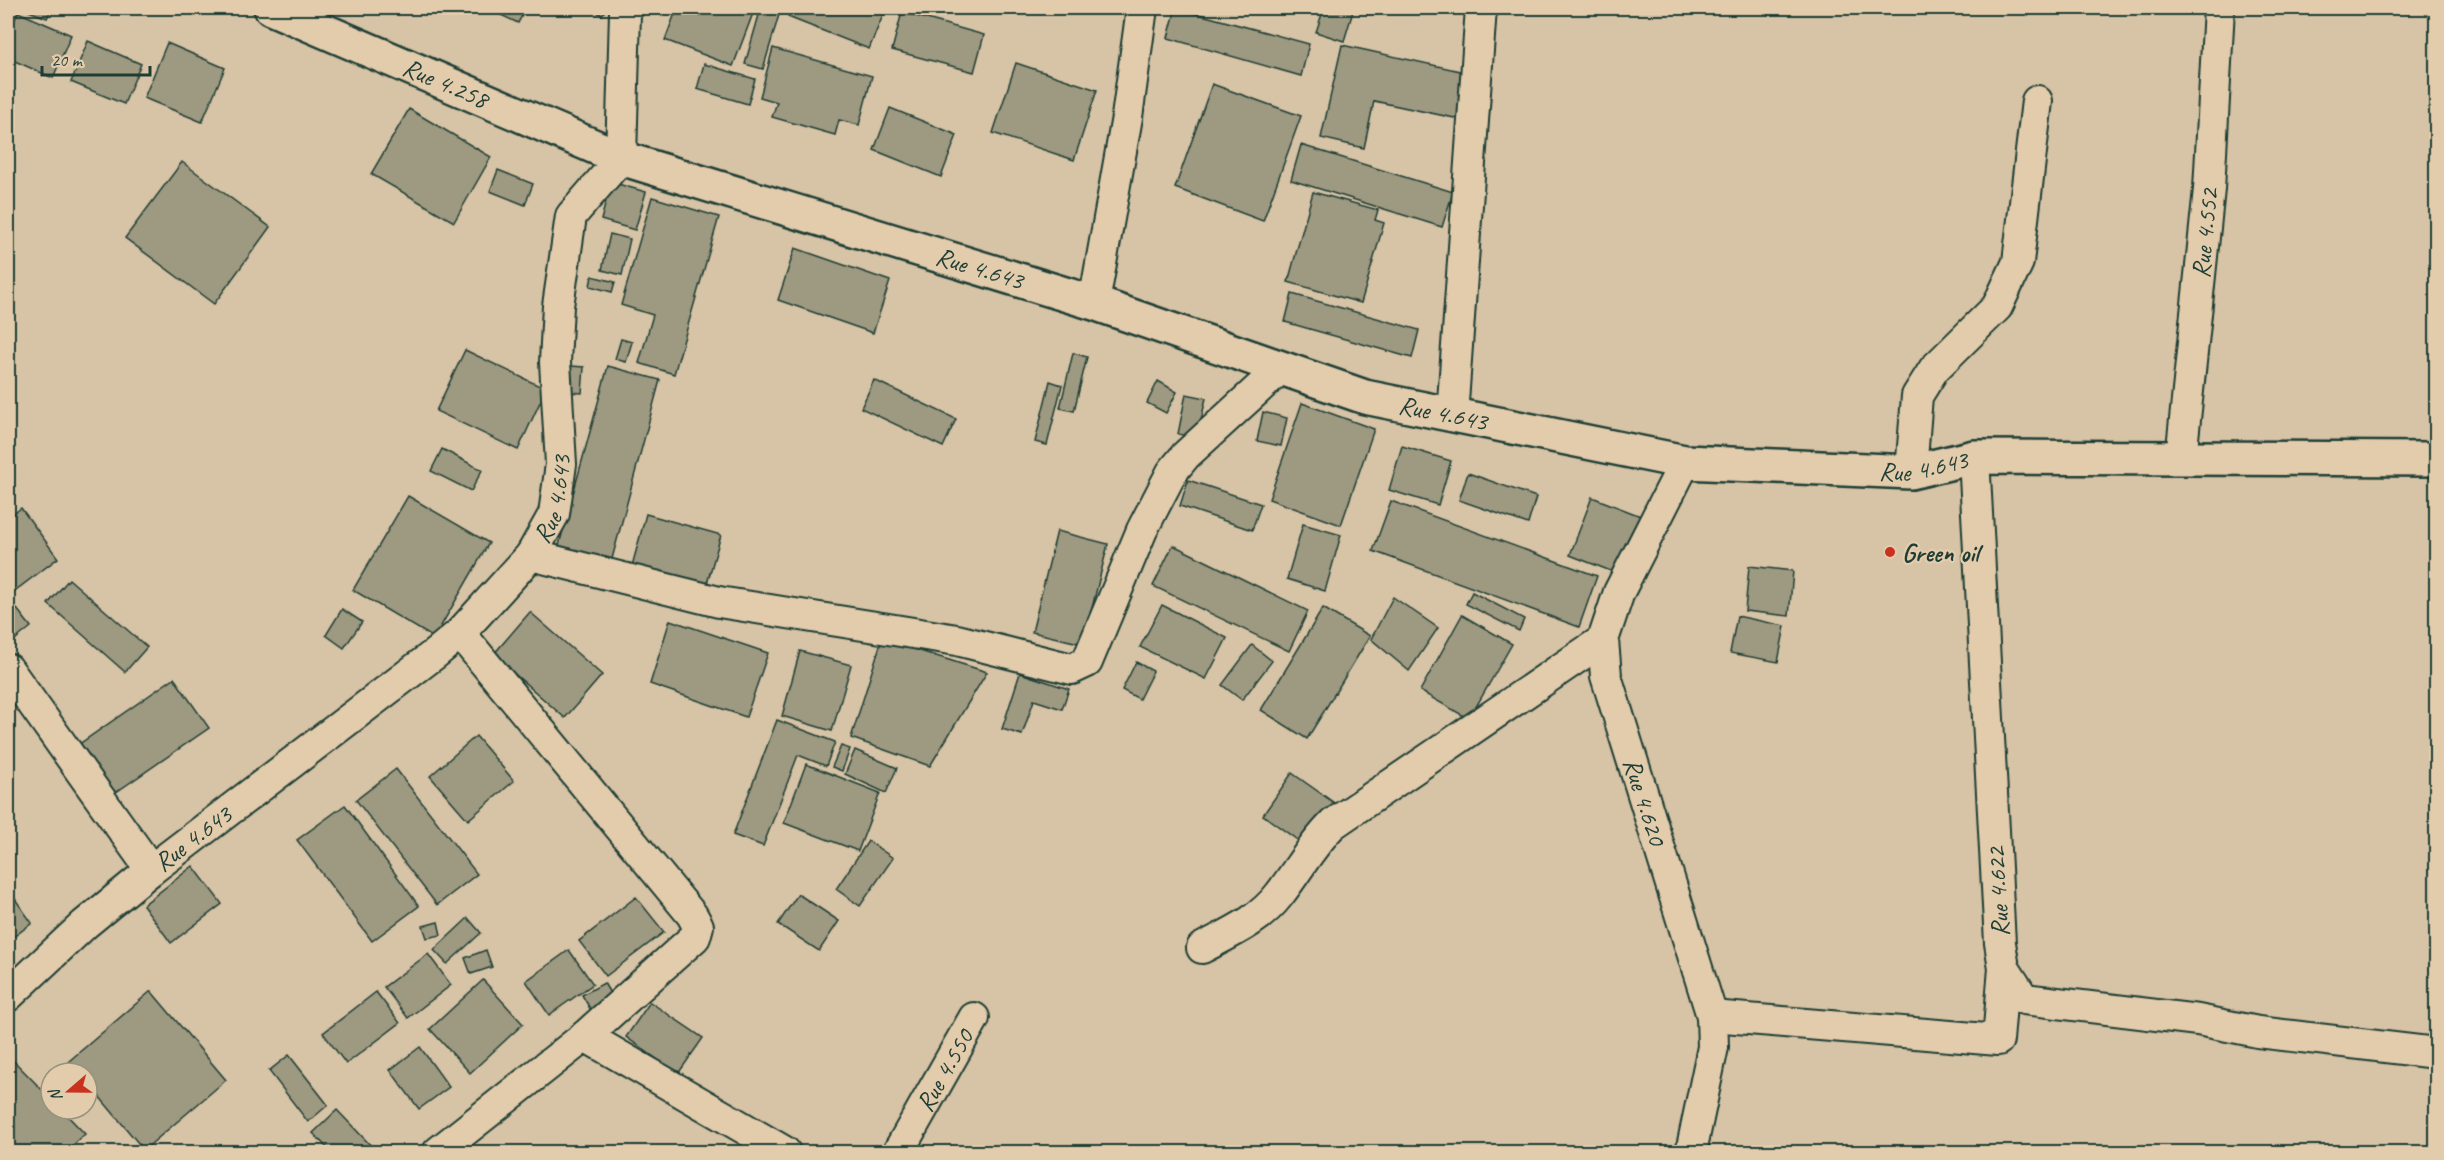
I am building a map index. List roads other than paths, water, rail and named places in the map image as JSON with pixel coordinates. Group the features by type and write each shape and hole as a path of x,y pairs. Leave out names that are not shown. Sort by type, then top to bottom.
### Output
{"highway":[{"name":"Rue 4.258","path":"271,8 621,158"},
{"name":"Rue 4.643","path":"621,158 1094,303 1365,397 1684,462 1911,472 1974,457 2436,459"}],"street":[{"path":"621,158 625,12 627,8"},
{"path":"1094,303 1127,117 1142,8"},
{"path":"1452,416 1481,8"},
{"name":"Rue 4.552","path":"2181,458 2209,189 2219,8"},
{"path":"1911,472 1917,396 1934,369 1996,307 2018,262 2037,101"},
{"name":"Rue 4.643","path":"8,996 85,924 151,870 381,696 460,633 531,555 554,514 561,464 555,362 558,306 571,216 621,158"},
{"path":"531,555 719,602 957,640 1072,669 1087,662 1142,530 1172,472 1186,455 1281,368"},
{"name":"Rue 4.622","path":"1712,1016 1998,1040 2004,968 2000,943 1974,457"},
{"name":"Rue 4.620","path":"1684,462 1619,592 1603,639 1606,676 1712,1016 1713,1047 1691,1152"},
{"path":"438,1152 585,1036 695,937 698,926 692,915 460,633"},
{"path":"1202,948 1254,921 1278,896 1314,843 1333,824 1603,639"},
{"path":"8,669 151,870"},
{"path":"2004,968 2024,999 2198,1020 2258,1032 2436,1053"},
{"name":"Rue 4.550","path":"898,1152 974,1018"},
{"path":"585,1036 785,1152"}],"place":[{"name":"Green oil","path":"1890,552"}]}
